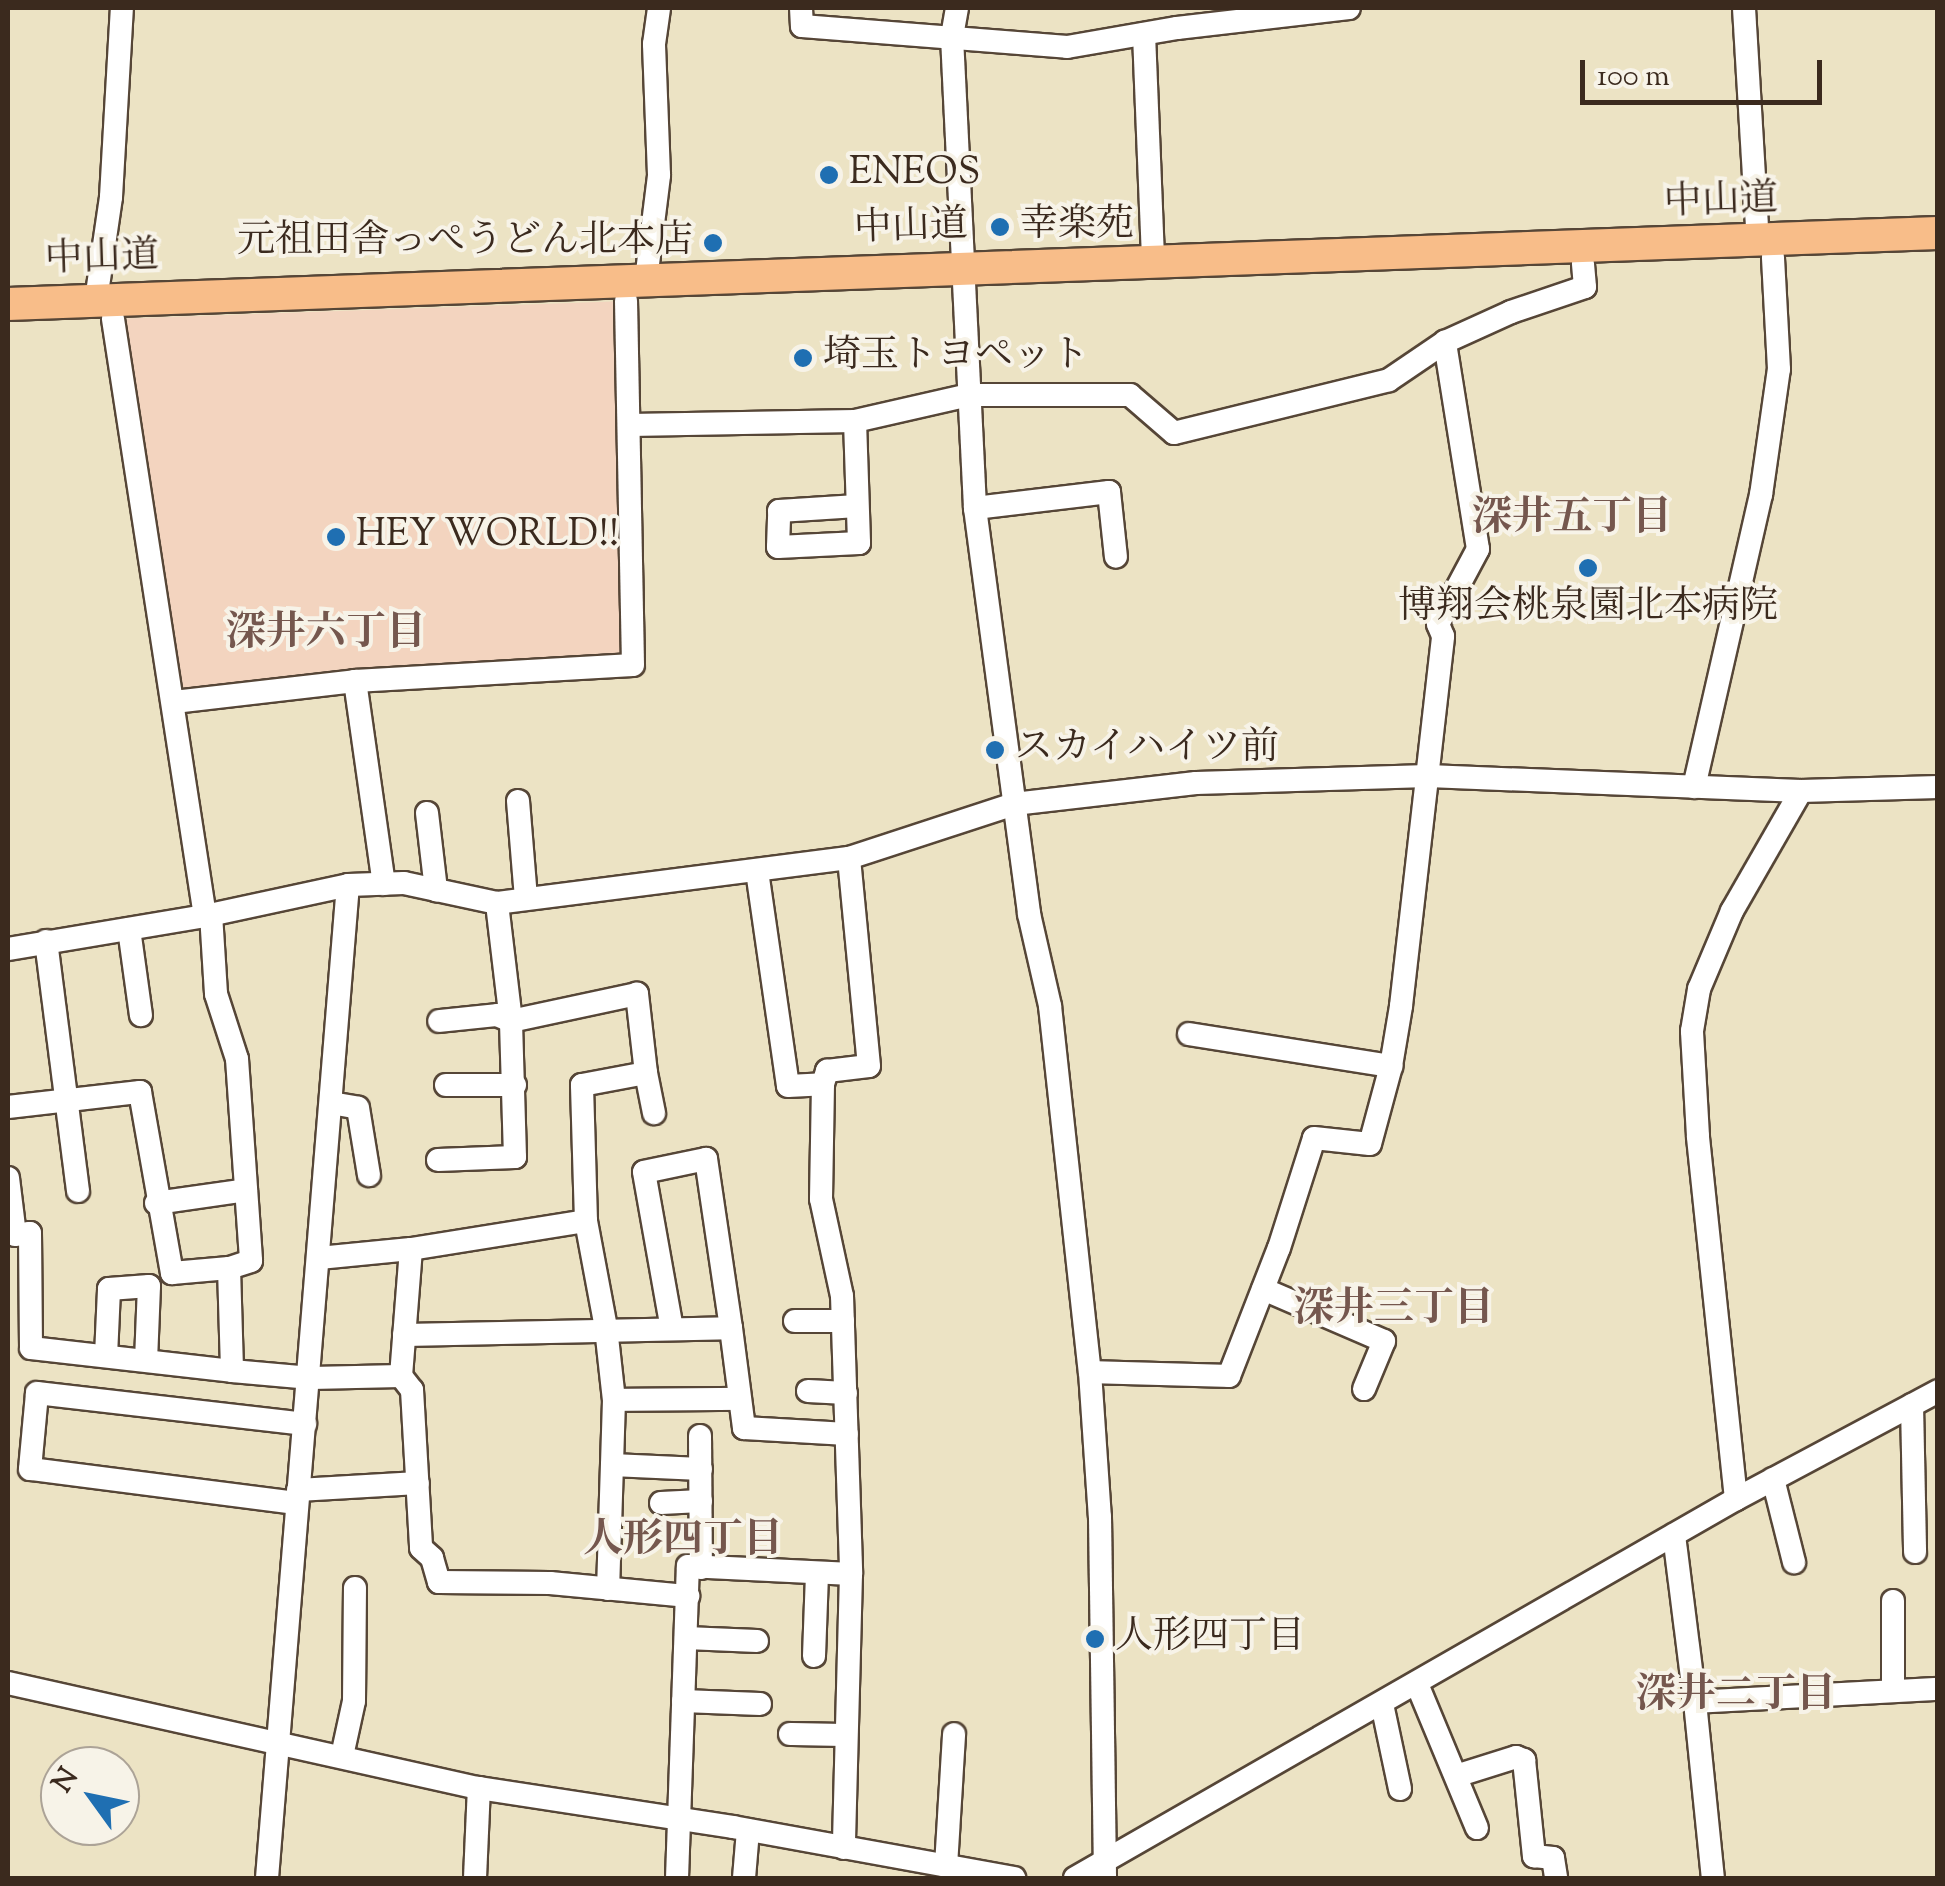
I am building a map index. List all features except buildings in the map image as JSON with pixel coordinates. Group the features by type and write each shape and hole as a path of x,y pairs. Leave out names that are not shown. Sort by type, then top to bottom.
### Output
{"highway":[{"name":"中山道","path":"8,304 104,309 966,276 1583,264 1938,233"},
{"name":"中山道","path":"966,276 1154,261 1766,249 1938,253"},
{"name":"中山道","path":"8,322 104,309"}],"street":[{"path":"8,1107 140,1092 156,1202 172,1273 229,1268 251,1261 237,1059 216,994 208,915 174,702 104,309 122,8"},
{"path":"174,702 355,682 633,665 630,424 636,290 659,175 654,44 659,8"},
{"path":"801,8 802,26 1067,47 1349,8"},
{"path":"957,8 952,37 974,508 1028,914 1050,1006 1090,1372 1100,1518 1105,1871"},
{"path":"1694,787 1762,495 1779,369 1744,8"},
{"path":"1144,34 1154,261"},
{"path":"630,424 855,421 969,395 1130,395 1174,432 1389,380 1445,342 1510,312 1585,287 1583,264"},
{"path":"1090,1372 1229,1376 1263,1290 1314,1138 1370,1144 1392,1066 1443,636 1438,624 1478,549 1445,342"},
{"path":"855,421 856,506"},
{"path":"974,508 1109,492 1116,557"},
{"path":"355,682 384,884"},
{"path":"8,949 208,915 348,884 436,890 498,903 757,871 849,858 1014,804 1196,782 1428,776 1801,791 1938,787"},
{"path":"1736,1499 1690,1056 1692,1031 1699,989 1732,911 1801,791"},
{"path":"518,802 526,899"},
{"path":"427,812 436,890"},
{"path":"844,1848 852,1574 846,1392 843,1321 821,1199 823,1084 827,1071 869,1066 849,858"},
{"path":"757,871 788,1086 823,1084"},
{"path":"268,1878 348,884"},
{"path":"438,1160 515,1158 511,1020 498,903"},
{"path":"128,929 142,1015"},
{"path":"46,941 63,1102 78,1191"},
{"path":"439,1020 497,1015 511,1020 637,994 654,1113"},
{"path":"1189,1034 1392,1066"},
{"path":"608,1588 614,1400 606,1328 586,1221 582,1085 646,1073"},
{"path":"446,1085 515,1085"},
{"path":"331,1103 358,1108 369,1175"},
{"path":"672,1329 644,1172 706,1158 744,1428 847,1434"},
{"path":"8,1178 15,1235 30,1233 31,1348 310,1378 401,1376"},
{"path":"156,1202 246,1190"},
{"path":"319,1258 411,1249 586,1221"},
{"path":"411,1249 401,1376 412,1390 422,1548 432,1558 439,1582 608,1588 688,1596"},
{"path":"229,1268 232,1371"},
{"path":"106,1356 109,1289 149,1286 146,1360"},
{"path":"1263,1290 1384,1341 1364,1389"},
{"path":"795,1321 843,1321"},
{"path":"404,1335 730,1328"},
{"path":"808,1391 846,1392"},
{"path":"1075,1878 1105,1871 1382,1704 1736,1499 1938,1391"},
{"path":"305,1424 37,1393 30,1469 297,1496 418,1483"},
{"path":"614,1400 737,1399"},
{"path":"1912,1405 1915,1552"},
{"path":"700,1436 701,1568"},
{"path":"612,1465 700,1469"},
{"path":"1773,1479 1794,1562"},
{"path":"662,1503 701,1501"},
{"path":"1674,1535 1713,1878"},
{"path":"677,1878 688,1566 852,1574"},
{"path":"814,1656 817,1574"},
{"path":"342,1756 354,1701 355,1588"},
{"path":"1893,1600 1893,1689"},
{"path":"686,1638 757,1642"},
{"path":"8,1683 480,1788 679,1818 1014,1878"},
{"path":"1417,1684 1459,1775 1478,1828"},
{"path":"1695,1702 1938,1689"},
{"path":"683,1701 760,1704"},
{"path":"1382,1704 1400,1789"},
{"path":"790,1734 846,1735"},
{"path":"946,1866 954,1734"},
{"path":"1459,1775 1516,1756 1524,1760 1534,1856 1553,1858 1556,1878"},
{"path":"480,1788 482,1878"},
{"path":"744,1878 748,1830"}],"shaded area":[{"name":"HEY WORLD!!","path":"626,301 633,665 174,702 113,319"}],"place":[{"name":"ENEOS","path":"829,175"},
{"name":"幸楽苑","path":"1000,227"},
{"name":"元祖田舎っぺうどん北本店","path":"713,243"},
{"name":"埼玉トヨペット","path":"803,358"},
{"name":"HEY WORLD!!","path":"336,537"},
{"name":"博翔会桃泉園北本病院","path":"1588,568"},
{"name":"スカイハイツ前","path":"995,750"},
{"name":"人形四丁目","path":"1095,1639"}],"district":[{"name":"深井五丁目","path":"1572,520"},
{"name":"深井六丁目","path":"326,635"},
{"name":"深井三丁目","path":"1394,1311"},
{"name":"人形四丁目","path":"683,1542"},
{"name":"深井二丁目","path":"1736,1697"}]}
